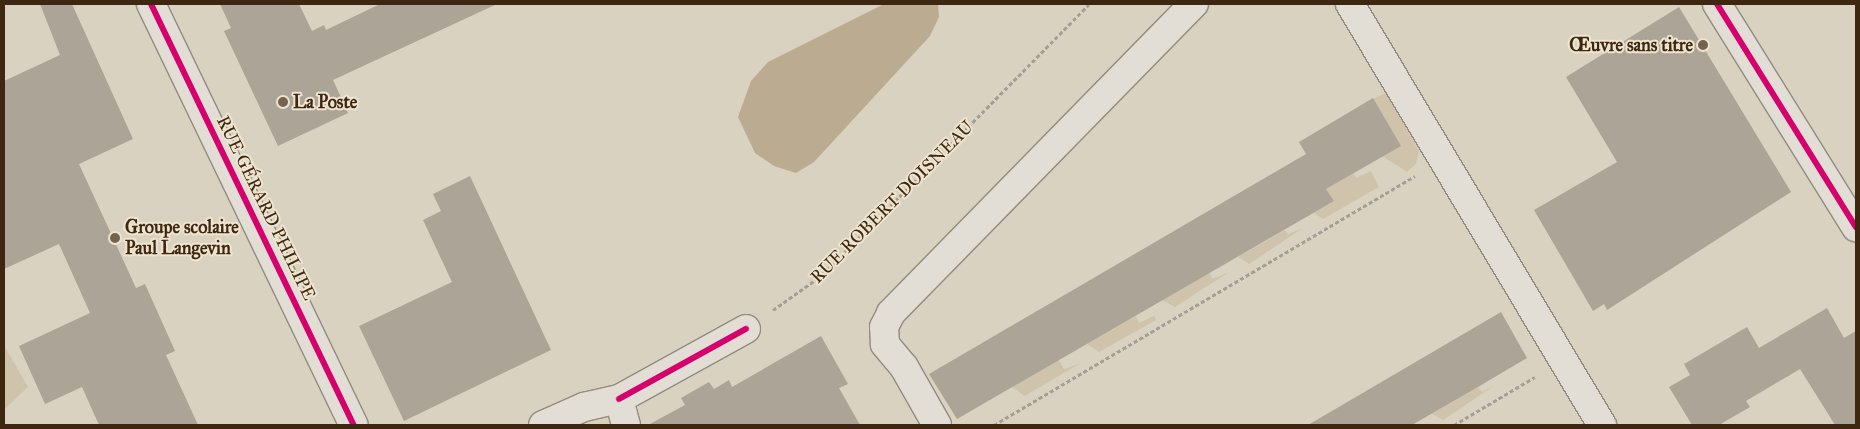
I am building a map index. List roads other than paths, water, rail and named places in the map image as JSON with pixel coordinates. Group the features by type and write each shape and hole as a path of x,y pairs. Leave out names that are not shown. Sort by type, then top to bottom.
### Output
{"street":[{"name":"RUE GÉRARD PHILIPE","path":"151,4 354,425"},
{"path":"937,425 904,367 885,344 884,327 891,313 1194,4"},
{"path":"1350,4 1442,160 1565,360 1602,425"},
{"path":"1717,4 1856,227"},
{"path":"544,425 584,407 618,398 746,330"},
{"path":"618,398 626,425"}],"place":[{"name":"Œuvre sans titre","path":"1703,45"},
{"name":"La Poste","path":"283,102"},
{"name":"Groupe scolaire Paul Langevin","path":"115,238"}]}
